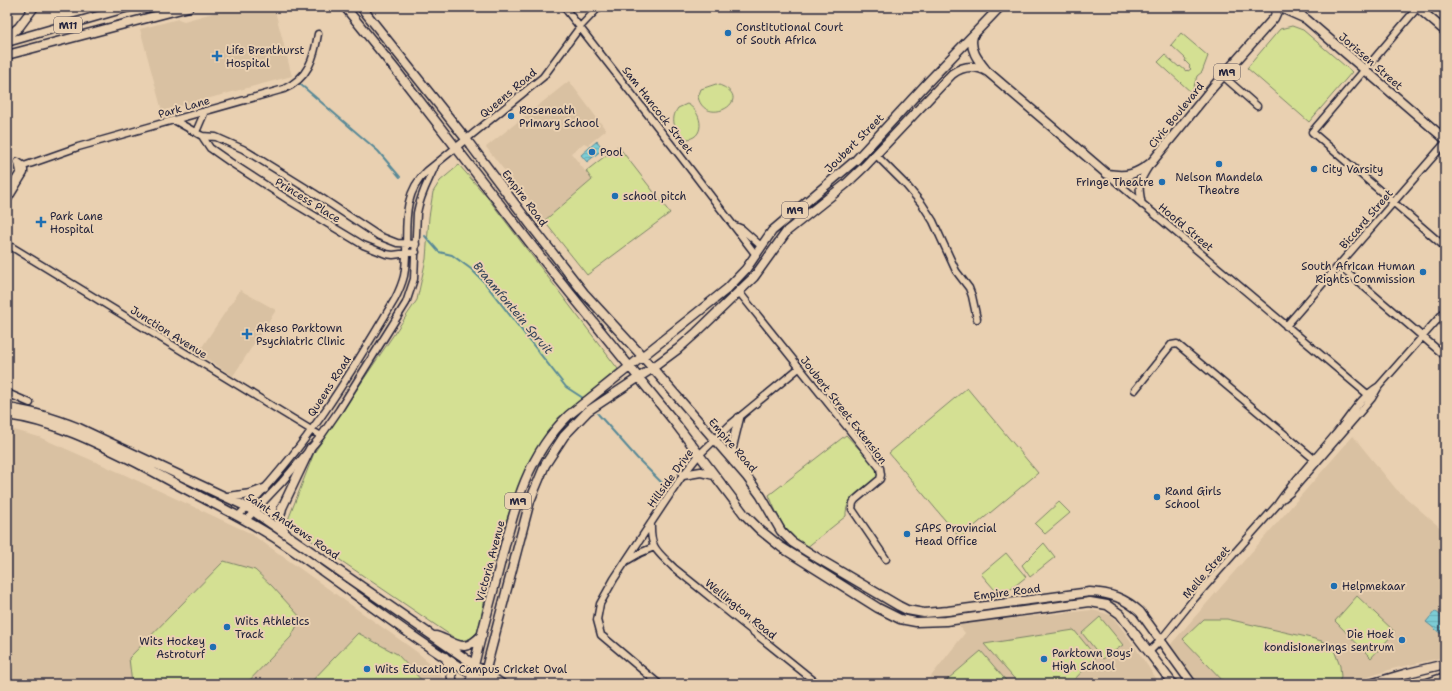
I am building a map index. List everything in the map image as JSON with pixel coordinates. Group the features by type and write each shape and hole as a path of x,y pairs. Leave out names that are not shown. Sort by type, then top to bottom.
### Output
{"main road":[{"path":"7,37 19,27 34,7"},
{"name":"M11","path":"7,42 129,7"},
{"path":"7,55 189,7"},
{"name":"Empire Road","path":"345,7 544,261 630,366 747,517 781,547 878,608 900,619 916,622 934,623 1096,602 1107,605 1120,614 1173,684"},
{"name":"Empire Road","path":"361,7 466,139 572,277 734,462 758,492 781,531 792,542 899,606 916,612 933,612 1074,594 1102,592 1116,596 1132,604 1144,617 1192,684"},
{"name":"Joubert Street","path":"630,366 740,277 772,230 856,160 928,81 1000,7"},
{"name":"Jorissen Street","path":"1279,7 1306,20 1445,139"},
{"name":"Civic Boulevard","path":"1107,174 1124,176 1134,174 1151,163 1223,76 1274,18 1279,7"},
{"path":"1418,7 1445,31"},
{"path":"973,36 972,49 978,60 988,72"},
{"name":"Joubert Street","path":"638,377 687,341 739,292 760,269 787,231 851,180 957,70 974,66 988,72"},
{"name":"Hoofd Street","path":"988,72 1107,174"},
{"name":"Victoria Avenue","path":"470,684 516,507 526,479 538,454 556,429 569,415 630,366"},
{"name":"M9","path":"484,683 485,672 530,500 545,464 564,436 588,411 638,377"},
{"name":"Saint Andrews Road","path":"7,408 53,418 79,428 247,507 502,684"},
{"name":"Saint Andrews Road","path":"7,415 49,424 91,441 157,473 242,518 280,542 484,683"},
{"path":"734,462 732,447 739,418"},
{"path":"287,534 279,521 280,516 288,494 310,449"},
{"path":"683,475 697,472 714,475"},
{"path":"227,497 251,494 264,489"},
{"path":"430,634 464,646 471,645 482,636"},
{"path":"445,657 450,668 453,684"},
{"path":"1370,684 1445,664"},
{"path":"1425,684 1445,678"}],"street":[{"name":"Sam Hancock Street","path":"564,7 756,255"},
{"name":"Queens Road","path":"242,518 247,507 294,454 312,430 361,354 398,292 404,275 406,214 410,195 415,185 422,176 456,147 543,77 580,27 599,7"},
{"path":"1296,7 1306,20"},
{"path":"1418,7 1312,132 1445,247"},
{"name":"Park Lane","path":"24,166 65,151 284,89 304,74 309,66 315,53 318,34"},
{"path":"1223,76 1258,106"},
{"path":"196,132 205,111"},
{"name":"Princess Place","path":"174,120 202,136 210,148 230,162 290,201 363,245 386,254 393,255 416,252"},
{"name":"Princess Place","path":"202,136 216,138 243,150 314,193 379,236 397,243 416,244"},
{"name":"Biccard Street","path":"1286,326 1445,143"},
{"path":"876,155 906,185 922,204 933,221 956,271 969,288 977,319"},
{"path":"7,193 20,172 18,162 24,166 24,173 7,201"},
{"name":"Civic Boulevard","path":"1142,205 1139,185 1142,176 1151,163"},
{"name":"Queens Road","path":"242,518 254,512 321,436 406,303 414,279 419,203 421,194 435,166"},
{"name":"Hoofd Street","path":"1107,174 1370,396"},
{"name":"Sam Hancock Street","path":"735,226 742,229 761,246"},
{"name":"Junction Avenue","path":"7,244 321,436"},
{"path":"1339,265 1445,356"},
{"name":"Joubert Street Extension","path":"739,292 798,368 880,468 880,479 855,500 852,509 886,558"},
{"name":"Melle Street","path":"1277,505 1287,490 1445,311"},
{"path":"1135,390 1171,345 1177,344 1314,459"},
{"name":"Hillside Drive","path":"659,684 600,635 597,620 600,604 622,566 683,475 699,455 739,418 798,368"},
{"path":"7,393 30,404"},
{"name":"Melle Street","path":"1149,652 1277,505 1310,471 1370,396"},
{"path":"622,566 633,556 654,547 650,531 651,523"},
{"name":"Wellington Road","path":"654,547 674,568 818,684"}],"shaded area":[{"name":"Life Brenthurst Hospital","path":"225,7 274,7 292,76 162,111 140,29 178,19 184,21 224,10"},
{"path":"569,81 606,130 588,145 584,143 571,153 592,180 544,221 486,147"},
{"path":"240,290 276,310 233,376 198,353"},
{"path":"7,428 39,437 250,533 417,652 439,671 445,684 7,684"},
{"name":"Helpmekaar","path":"1353,436 1396,489 1445,532 1445,657 1392,669 1359,680 1352,684 1195,684 1169,649 1172,643"},
{"name":"Parktown Boys' High School","path":"1092,610 1111,615 1126,634 1160,684 925,684 965,633 958,624"}],"green space":[{"path":"1292,26 1303,30 1352,72 1309,122 1247,68 1280,29"},
{"path":"1181,33 1208,56 1202,72 1197,76 1192,93 1158,62 1165,55 1186,71 1191,69 1185,61 1186,59 1171,45"},
{"path":"716,84 728,90 733,96 732,103 719,111 710,111 703,106 698,97 701,89"},
{"path":"687,104 696,112 700,123 698,133 694,137 688,139 677,130 674,122 675,113 678,108"},
{"name":"school pitch","path":"618,146 670,213 587,275 544,221 592,180 586,171"},
{"path":"459,165 487,197 618,369 558,418 525,472 496,547 478,631 470,639 459,641 293,528 288,520 314,453 417,300 426,259 429,217 433,192 440,181"},
{"path":"967,388 1038,473 960,538 889,453"},
{"path":"846,435 876,467 879,477 862,488 852,498 847,509 846,516 806,548 787,531 769,495"},
{"path":"1059,502 1070,513 1045,534 1035,524"},
{"path":"1044,543 1055,557 1030,577 1022,565"},
{"path":"1006,553 1026,577 1001,597 981,574"},
{"name":"Wits Athletics Track","path":"224,561 255,570 272,586 301,618 291,637 246,684 132,684 129,658"},
{"path":"1357,596 1395,632 1371,658 1335,621"},
{"path":"1100,617 1123,645 1103,659 1082,633"},
{"path":"1204,619 1227,619 1325,642 1334,650 1340,666 1341,677 1338,684 1226,684 1183,639"},
{"path":"1074,630 1096,657 1070,684 1019,684 984,644"},
{"name":"Wits Education Campus Cricket Oval","path":"358,633 397,654 425,684 309,684"},
{"path":"981,651 1009,684 942,684"}],"water":[{"name":"Pool","path":"597,141 603,149 587,162 581,155"},
{"path":"1435,611 1445,619 1445,637 1426,622"}],"waterway":[{"path":"300,84 378,151 400,177"},
{"name":"Braamfontein Spruit","path":"425,236 439,252 452,255 471,269 484,282 566,387 583,398"},
{"path":"598,414 637,458 666,487"}],"place":[{"name":"Constitutional Court of South Africa","path":"728,33"},
{"name":"Life Brenthurst Hospital","path":"217,56"},
{"name":"Roseneath Primary School","path":"511,116"},
{"name":"Pool","path":"592,152"},
{"name":"Nelson Mandela Theatre","path":"1219,164"},
{"name":"City Varsity","path":"1314,169"},
{"name":"Fringe Theatre","path":"1162,182"},
{"name":"school pitch","path":"615,196"},
{"name":"Park Lane Hospital","path":"41,222"},
{"name":"South African Human Rights Commission","path":"1423,272"},
{"name":"Akeso Parktown Psychiatric Clinic","path":"247,334"},
{"name":"Rand Girls School","path":"1157,497"},
{"name":"SAPS Provincial Head Office","path":"907,534"},
{"name":"Helpmekaar","path":"1334,586"},
{"name":"Wits Athletics Track","path":"227,627"},
{"name":"Die Hoek kondisionerings sentrum","path":"1402,640"},
{"name":"Wits Hockey Astroturf","path":"213,647"},
{"name":"Parktown Boys' High School","path":"1044,659"},
{"name":"Wits Education Campus Cricket Oval","path":"367,669"}]}
